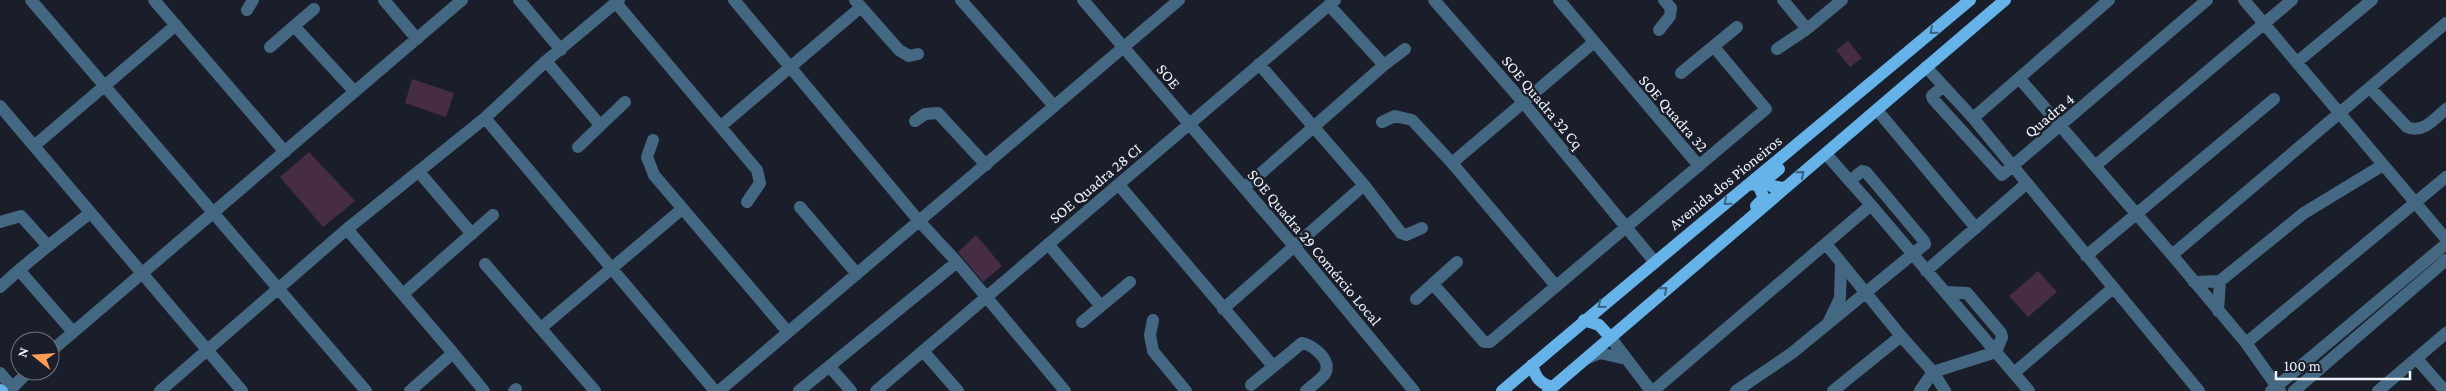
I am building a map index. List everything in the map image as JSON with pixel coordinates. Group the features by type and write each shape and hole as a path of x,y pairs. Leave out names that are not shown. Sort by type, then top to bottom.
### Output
{"main road":[{"name":"Avenida dos Pioneiros","path":"1502,391 1654,261 1802,142 1970,0"},
{"path":"1532,365 1536,377 1550,389 2005,0"},
{"path":"1784,188 1771,186 1767,179 1796,156 1802,142"},
{"path":"1714,247 1717,239 1764,198 1758,185 1749,184"},
{"path":"1584,320 1599,325 1610,337"}],"street":[{"path":"31,0 366,391"},
{"path":"154,0 285,152"},
{"path":"384,0 417,39"},
{"path":"60,343 462,0"},
{"path":"520,0 561,50"},
{"path":"734,0 919,221 957,262 1065,391"},
{"path":"961,0 1054,106"},
{"name":"SOE","path":"1083,0 1190,126"},
{"path":"485,118 612,270 717,391 1179,0"},
{"name":"SOE Quadra 32 Cq","path":"1434,0 1523,102 1654,261"},
{"name":"SOE Quadra 32","path":"1559,0 1593,43 1699,166 1766,109 1714,47"},
{"path":"1658,30 1670,16 1671,8 1664,0"},
{"path":"1783,0 1808,29"},
{"path":"1777,49 1808,29 1842,0"},
{"path":"1972,118 2110,0"},
{"name":"Quadra 4","path":"2011,167 2207,0"},
{"path":"2244,0 2446,239"},
{"path":"2095,166 2292,0"},
{"path":"2297,62 2372,0"},
{"path":"160,391 347,228 485,118 546,61 618,1 757,170 761,178 757,189 747,202"},
{"path":"1332,2 1384,66"},
{"name":"SOE Quadra 28 CI","path":"876,391 1190,126 1332,2"},
{"path":"721,126 790,67 858,4 899,50 909,56 918,54"},
{"path":"270,47 314,9"},
{"path":"2172,255 2446,23"},
{"path":"34,146 176,26"},
{"path":"294,26 354,91"},
{"name":"SOE Quadra 32","path":"1681,73 1737,27"},
{"path":"1452,163 1593,43"},
{"path":"1244,188 1313,126 1405,49"},
{"path":"546,61 600,125"},
{"path":"1259,64 1364,185 1401,233 1406,235 1422,228"},
{"path":"1926,67 1972,118 2199,391"},
{"path":"2019,78 2246,344 2276,389 2446,244"},
{"path":"1942,86 1932,96 1933,99 1999,174 2002,175 2011,167"},
{"path":"2370,88 2407,127 2414,130 2423,128 2446,108"},
{"path":"2086,256 2274,99"},
{"path":"578,147 625,102"},
{"path":"0,106 242,391"},
{"path":"1877,110 1976,228"},
{"path":"915,121 925,114 938,112 986,165"},
{"path":"1382,122 1395,116 1412,120 1452,163 1556,286"},
{"name":"SOE Quadra 29 Comércio Local","path":"1190,126 1294,246 1414,391"},
{"path":"653,140 647,157 648,165 654,176 787,331"},
{"path":"1826,154 2029,391"},
{"path":"1432,284 1486,343 1490,342 1699,166"},
{"path":"2194,282 2220,281 2304,213 2383,166"},
{"path":"1736,391 1792,353 1925,244 1866,172 1862,171 1850,181"},
{"path":"419,172 472,234"},
{"path":"2246,344 2446,177"},
{"path":"1926,271 2026,184"},
{"path":"1118,185 1273,366"},
{"path":"1223,309 1364,185"},
{"path":"1610,337 1626,359 1655,390 1871,205"},
{"path":"800,207 857,274"},
{"path":"541,328 682,209"},
{"path":"0,287 90,213"},
{"path":"402,294 493,215"},
{"path":"0,222 21,216 48,246"},
{"path":"347,228 484,391"},
{"path":"1048,244 1101,306"},
{"path":"1826,244 1900,336 1933,372 1944,389"},
{"path":"2294,391 2446,260"},
{"path":"799,391 957,262"},
{"path":"1416,299 1458,262"},
{"path":"1828,323 1840,298 1841,263"},
{"path":"485,264 595,391"},
{"path":"20,270 73,332"},
{"path":"2218,311 2220,281"},
{"path":"1082,322 1130,282"},
{"path":"2014,373 2113,288"},
{"path":"1153,320 1150,335 1153,351 1185,391"},
{"path":"2378,391 2446,333"},
{"path":"1834,391 1900,336"},
{"path":"1251,385 1302,343 1311,346 1324,360 1327,368 1325,374 1306,391"},
{"path":"923,350 958,391"},
{"path":"1586,359 1600,352 1626,359"},
{"path":"1920,391 1933,372 1996,352"},
{"path":"410,391 453,353"},
{"path":"2417,359 2445,391"},
{"path":"1944,389 1952,366"},
{"path":"830,367 851,391"},
{"path":"0,373 6,390 17,381"}],"shaded area":[{"path":"1848,41 1862,58 1850,67 1836,50"},
{"path":"412,79 454,93 446,117 405,103"},
{"path":"309,152 355,201 323,227 280,177"},
{"path":"976,235 1002,266 983,282 958,252"},
{"path":"2038,271 2057,292 2028,317 2009,296"}]}
